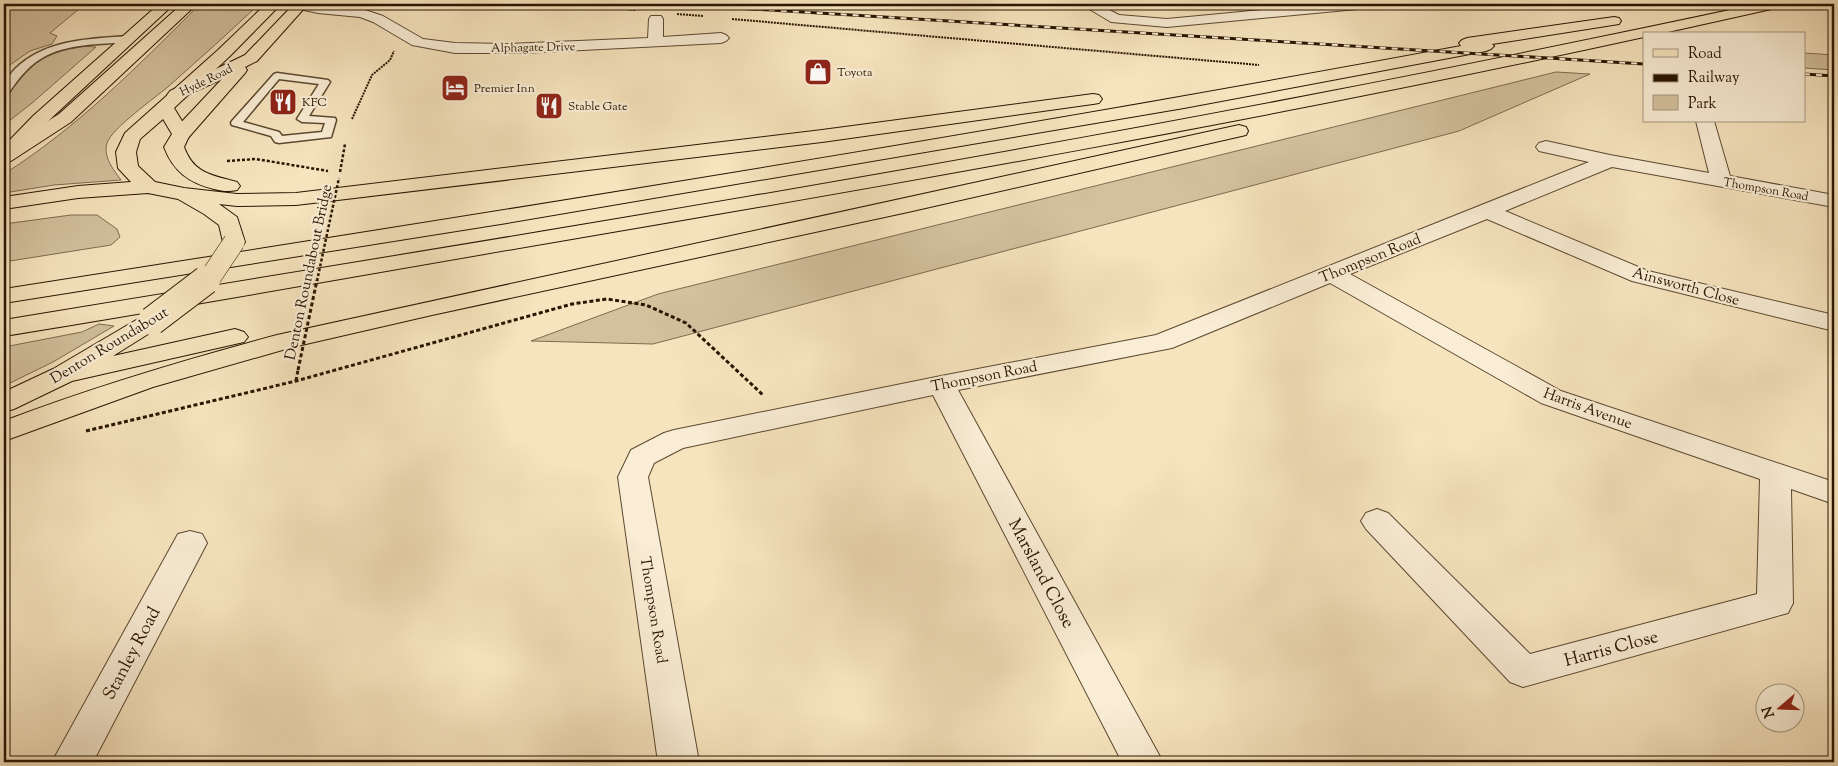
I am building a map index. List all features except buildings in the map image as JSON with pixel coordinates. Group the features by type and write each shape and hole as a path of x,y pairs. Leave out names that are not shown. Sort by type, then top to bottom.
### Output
{"main road":[{"path":"181,134 170,100 274,4"},
{"name":"Hyde Road","path":"148,187 128,168 126,152 132,137 170,100 251,58 301,4"},
{"path":"1644,32 1776,4"},
{"path":"4,157 65,118 187,6"},
{"path":"4,157 39,120 164,7"},
{"path":"4,296 497,218 1184,103 1623,19 1157,90"},
{"path":"4,328 942,169 1348,93 1643,32"},
{"path":"251,58 181,134 174,147 177,158 190,172 204,182 238,188 299,193"},
{"path":"63,375 173,361 340,329 941,199 1397,96 1507,61"},
{"path":"184,194 237,200 299,193 369,189 822,136 1108,97"},
{"name":"Denton Roundabout","path":"4,203 78,192 148,187 184,194 212,209 229,222 234,242 212,275 152,321 63,375 4,403"},
{"path":"4,432 173,361"}],"street":[{"name":"Alphagate Drive","path":"301,4 309,8 354,12 372,16 414,41 452,47 502,49 720,38"},
{"path":"1088,4 1116,19 1167,23 1368,4"},
{"name":"Alphagate Drive","path":"285,22 322,14 354,12"},
{"path":"655,42 656,19"},
{"path":"1705,122 1721,181"},
{"name":"Thompson Road","path":"1546,147 1610,161 1834,201"},
{"name":"Thompson Road","path":"678,762 633,476 642,457 674,440 941,384 1163,342 1610,161"},
{"name":"Ainsworth Close","path":"1487,210 1640,276 1834,323"},
{"name":"Harris Avenue","path":"1332,274 1551,397 1834,493"},
{"name":"Marsland Close","path":"941,384 1143,762"},
{"name":"Harris Close","path":"1377,521 1523,671 1775,603 1775,474"},
{"name":"Stanley Road","path":"72,762 190,543"}],"lane":[{"path":"4,92 18,72 34,57 48,50 81,43 129,39"},
{"path":"277,76 325,82 302,120 331,120 327,135 279,140 275,134 236,123 277,76"}],"path":[{"path":"472,4 484,4"},
{"path":"567,4 636,10"},
{"path":"676,14 706,16"},
{"path":"726,18 1232,64 1266,65"},
{"path":"372,75 390,60 394,51 414,41"},
{"path":"177,158 201,162 256,159 331,172"},
{"name":"Denton Roundabout Bridge","path":"296,381 339,178"},
{"path":"84,431 296,381 572,304 607,299 646,305 686,323 784,416"}],"green space":[{"path":"4,4 85,4 50,33 57,36 52,44 30,51 4,69"},
{"path":"200,4 259,4 169,86 117,129 107,143 106,153 121,180 54,185 4,193 4,174 57,137 82,116"},
{"path":"80,46 96,47 4,125 4,100 10,87 18,78 26,70 47,57 69,48"},
{"path":"1806,53 1834,55 1834,70 1806,68"},
{"path":"1556,72 1590,74 1459,131 653,344 531,341 658,294"},
{"path":"71,215 97,215 117,229 120,237 111,245 4,262 4,224"},
{"path":"99,324 114,326 53,362 4,386 4,347 82,332"}],"railway":[{"path":"673,4 1643,64"},
{"path":"1806,74 1834,76"}],"place":[{"name":"Toyota","path":"818,72"},
{"name":"Premier Inn","path":"455,88"},
{"name":"KFC","path":"283,102"},
{"name":"Stable Gate","path":"549,106"}]}
